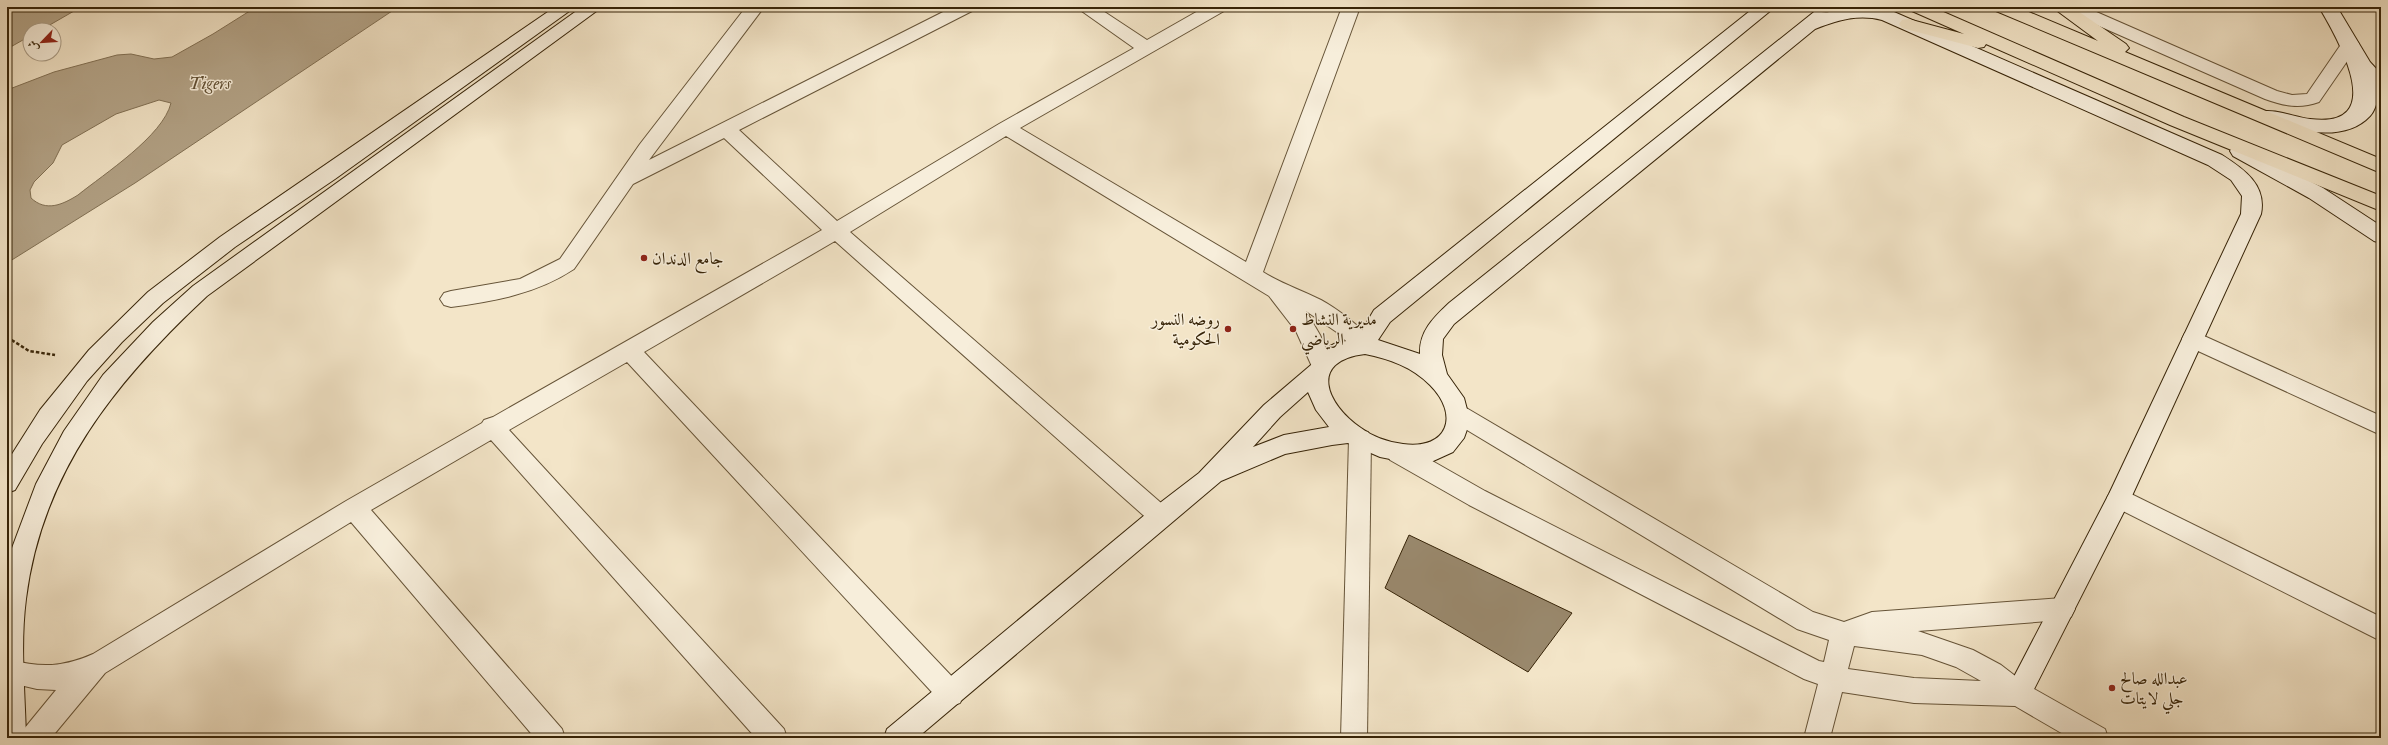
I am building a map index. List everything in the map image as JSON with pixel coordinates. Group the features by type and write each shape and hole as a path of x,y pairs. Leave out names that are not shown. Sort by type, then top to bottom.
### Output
{"main road":[{"path":"1918,7 2202,131 2381,204"},
{"path":"2002,7 2381,166"},
{"path":"2061,7 2132,56 2191,87"},
{"path":"1908,24 2047,63"}],"street":[{"path":"7,483 27,446 58,401 95,356 139,312 215,252 566,7"},
{"path":"12,738 10,614 15,582 28,533 44,492 71,440 100,395 166,322 200,291 593,7"},
{"path":"451,299 511,290 532,285 551,276 567,264 625,180 754,7"},
{"path":"625,180 966,7"},
{"path":"1085,7 1146,48"},
{"path":"11,672 45,680 77,673 102,662 354,508 492,426 836,231 1006,128 1218,7"},
{"path":"1251,276 1351,7"},
{"path":"1437,378 1430,354 1434,330 1456,309 1831,7"},
{"path":"2071,7 2271,95 2290,101 2300,102 2313,98 2350,44"},
{"path":"2328,7 2363,64 2381,84"},
{"path":"1365,346 1369,335 1382,316 1761,10"},
{"path":"1809,25 1839,14 1862,10 1888,16 2208,157 2227,167 2245,183 2254,199 2254,207 2119,498 2018,694"},
{"path":"2253,112 2309,126 2342,124 2354,119 2366,105 2369,95 2363,64"},
{"path":"726,128 836,231 1160,516"},
{"path":"1006,128 1251,276 1276,290 1302,299 1326,311 1348,327 1365,346"},
{"path":"2202,131 2278,170 2381,236"},
{"path":"1276,290 1304,323 1317,351 1320,368 1317,388 1324,404 1335,420 1356,436 1398,453 1477,498 1813,671 1832,678 1872,687 2018,694"},
{"path":"2193,339 2381,426"},
{"path":"897,738 951,694 1160,516 1207,480 1272,411 1320,368 1327,357 1344,348 1365,346 1398,354 1419,364 1437,378 1452,395 1460,415 1460,424 1455,436 1445,446 1426,453 1398,453"},
{"path":"628,349 951,694"},
{"path":"1460,415 1806,621 1844,633 1922,643 1964,658 1992,674 2018,694 2095,738"},
{"path":"492,426 774,738"},
{"path":"1207,480 1261,452 1290,442 1320,436 1356,436"},
{"path":"1354,738 1356,436"},
{"path":"2119,498 2381,630"},
{"path":"354,508 552,738"},
{"path":"1844,633 1872,623 2062,609"},
{"path":"1817,738 1844,633"},
{"path":"34,738 70,693 102,662"}],"path":[{"path":"7,337 29,351 55,355"}],"water":[{"path":"7,7 81,7 55,22 22,22 22,41 7,49"},
{"name":"Tigers","path":"256,7 398,7 135,183 7,263 7,90 54,72 117,55 131,54 154,59 172,57 213,34","holes":["159,100 171,103 166,116 145,141 131,154 78,195 66,202 54,206 42,205 31,198 30,190 34,182 53,163 62,145 116,114"]}],"building":[{"path":"1409,535 1572,613 1528,672 1385,588"}],"place":[{"name":"جامع الدندان","path":"644,258"},
{"name":"روضه النسور الحكومية","path":"1228,329"},
{"name":"مديرية النشاط الرياضي","path":"1293,329"},
{"name":"عبدالله صالح جلي لايتات","path":"2112,688"}]}
